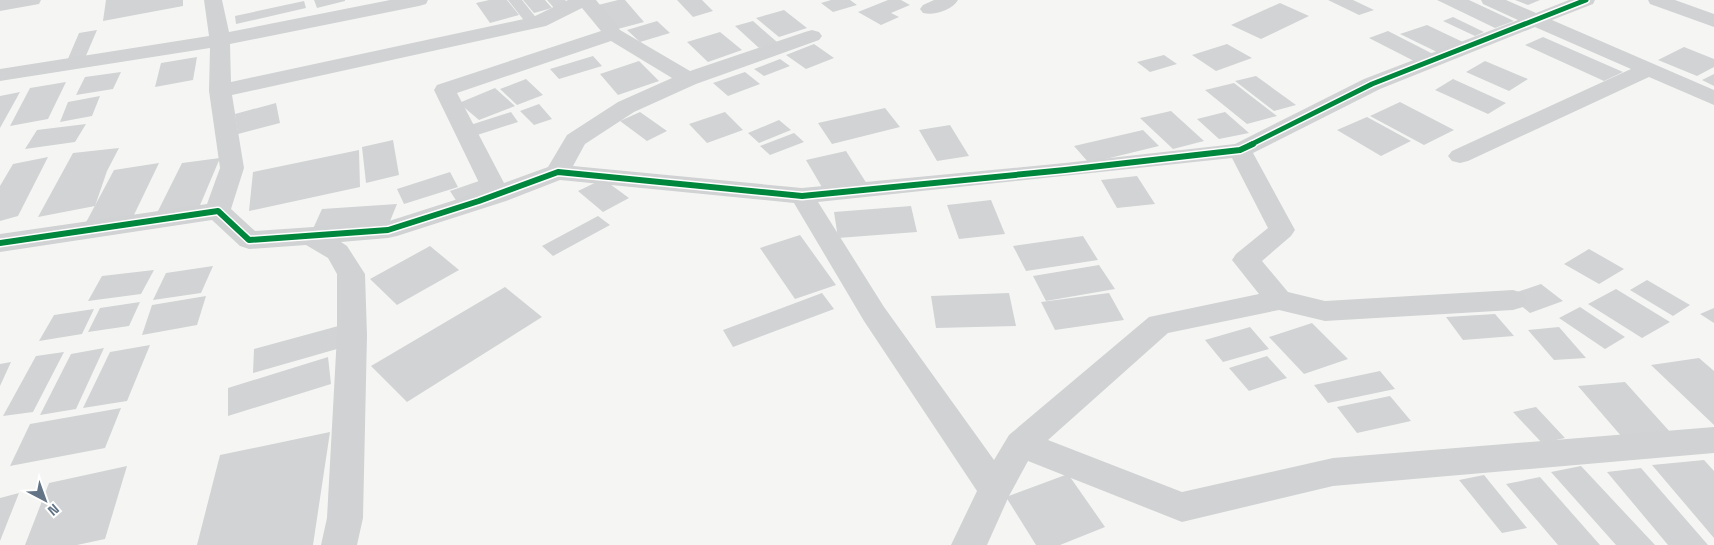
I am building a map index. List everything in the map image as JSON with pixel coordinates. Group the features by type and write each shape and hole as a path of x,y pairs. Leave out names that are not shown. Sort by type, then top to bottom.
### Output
{"street":[{"path":"0,6 32,0"},
{"path":"213,0 220,40 220,91 232,168 218,211"},
{"path":"0,75 220,40 419,0"},
{"path":"220,91 539,22 582,0"},
{"path":"586,0 614,34 688,79"},
{"path":"930,9 949,0"},
{"path":"1490,0 1714,98"},
{"path":"218,211 249,240 388,230 496,195 558,172 802,196 1065,170 1240,150 1372,84 1586,0"},
{"path":"1657,0 1714,21"},
{"path":"496,195 445,90 614,34"},
{"path":"558,172 575,140 626,107 688,79 812,36"},
{"path":"1460,156 1649,69"},
{"path":"1240,150 1282,230 1246,260 1279,300"},
{"path":"802,196 874,314 995,489"},
{"path":"0,243 218,211"},
{"path":"312,236 338,252 351,274 352,335 345,518 339,545"},
{"path":"969,545 995,489 1021,444 1159,324 1279,300 1325,311 1513,300"},
{"path":"1021,444 1182,507 1333,472 1714,440"}],"building":[{"path":"106,0 183,0 183,6 103,21"},
{"path":"314,0 345,0 345,1 317,8"},
{"path":"489,0 507,0 519,15 490,23 476,3"},
{"path":"508,0 522,0 538,20 526,23"},
{"path":"523,0 545,0 552,8 534,13"},
{"path":"547,0 565,0 569,4 554,8"},
{"path":"625,0 644,22 614,30 594,6"},
{"path":"677,0 702,0 713,11 693,17"},
{"path":"831,0 850,0 857,5 833,12 821,3"},
{"path":"888,0 901,0 910,5 891,13 899,17 881,25 858,12"},
{"path":"1328,0 1353,0 1374,10 1359,15"},
{"path":"1437,0 1469,0 1514,21 1495,28"},
{"path":"1515,0 1540,0 1528,5"},
{"path":"304,1 306,8 236,24 235,16"},
{"path":"1280,3 1309,16 1261,39 1231,25"},
{"path":"784,10 807,28 779,37 756,18"},
{"path":"1453,17 1484,32 1475,36 1443,21"},
{"path":"657,21 670,33 640,42 627,30"},
{"path":"753,21 777,42 759,48 735,26"},
{"path":"1427,25 1465,43 1439,53 1400,34"},
{"path":"97,30 85,58 67,61 79,33"},
{"path":"1388,31 1433,54 1414,61 1369,38"},
{"path":"720,32 742,50 708,62 687,42"},
{"path":"1543,37 1623,72 1604,81 1525,45"},
{"path":"814,44 834,58 806,69 786,55"},
{"path":"1227,44 1252,58 1216,71 1192,55"},
{"path":"1684,47 1714,59 1714,67 1697,76 1658,60"},
{"path":"1164,55 1177,64 1150,72 1137,62"},
{"path":"593,56 602,66 559,79 550,69"},
{"path":"197,57 193,80 155,87 161,63"},
{"path":"780,59 790,66 764,76 754,69"},
{"path":"639,61 659,81 618,95 600,74"},
{"path":"1485,61 1528,79 1509,91 1466,72"},
{"path":"121,72 113,89 76,95 85,77"},
{"path":"745,72 760,84 728,96 713,83"},
{"path":"1714,74 1714,86 1702,80"},
{"path":"1256,76 1296,105 1274,111 1235,81"},
{"path":"526,79 543,95 517,105 500,89"},
{"path":"1453,79 1506,103 1488,114 1435,90"},
{"path":"66,82 48,119 10,126 30,88"},
{"path":"1234,83 1277,116 1247,124 1205,90"},
{"path":"495,88 515,106 479,120 459,103"},
{"path":"20,92 0,128 0,96"},
{"path":"100,96 92,116 60,122 68,102"},
{"path":"1400,102 1454,130 1424,145 1370,116"},
{"path":"276,103 280,123 238,134 235,114"},
{"path":"539,104 552,119 534,125 520,111"},
{"path":"885,108 900,127 832,144 818,123"},
{"path":"1171,111 1204,141 1173,149 1140,118"},
{"path":"511,112 518,122 471,137 464,127"},
{"path":"640,112 667,131 647,141 620,121"},
{"path":"725,112 743,130 707,143 689,124"},
{"path":"1225,112 1249,133 1219,139 1197,119"},
{"path":"1367,117 1411,141 1381,156 1337,130"},
{"path":"779,120 791,130 759,143 748,133"},
{"path":"86,124 75,142 25,149 37,130"},
{"path":"950,125 969,156 937,161 919,130"},
{"path":"1143,130 1159,146 1089,163 1074,146"},
{"path":"794,133 804,142 770,155 760,146"},
{"path":"393,140 399,175 366,183 362,147"},
{"path":"119,148 107,171 95,206 38,217 73,153"},
{"path":"359,150 360,187 249,211 253,172"},
{"path":"846,151 867,184 826,194 806,160"},
{"path":"48,157 18,216 0,221 0,186 13,164"},
{"path":"220,158 198,210 156,215 182,163"},
{"path":"159,163 131,221 83,228 114,170"},
{"path":"450,172 458,187 404,204 397,189"},
{"path":"1137,176 1155,204 1117,208 1101,180"},
{"path":"603,179 629,198 603,212 578,191"},
{"path":"479,181 488,195 459,205 450,191"},
{"path":"991,200 1005,234 959,239 947,205"},
{"path":"397,204 388,226 312,231 322,209"},
{"path":"911,206 917,232 838,238 834,212"},
{"path":"598,216 610,225 553,256 542,246"},
{"path":"800,235 836,285 795,299 760,248"},
{"path":"1083,236 1098,260 1026,271 1013,246"},
{"path":"430,246 459,270 397,305 370,279"},
{"path":"1589,249 1624,269 1599,284 1564,264"},
{"path":"1099,265 1115,289 1046,301 1033,276"},
{"path":"213,266 201,293 153,300 166,273"},
{"path":"154,270 141,294 88,301 102,276"},
{"path":"1647,280 1690,305 1673,316 1630,290"},
{"path":"1541,284 1563,301 1530,313 1508,295"},
{"path":"505,287 542,317 407,402 371,366"},
{"path":"1616,289 1670,322 1642,338 1588,304"},
{"path":"822,293 834,309 733,347 723,330"},
{"path":"1009,293 1016,326 936,328 931,296"},
{"path":"1109,293 1124,320 1055,330 1041,302"},
{"path":"206,296 197,325 142,335 152,305"},
{"path":"140,302 129,326 88,332 100,308"},
{"path":"1580,307 1625,337 1605,349 1559,318"},
{"path":"1714,308 1714,323 1700,314"},
{"path":"94,309 82,334 39,341 54,315"},
{"path":"1495,314 1514,336 1463,340 1446,317"},
{"path":"1312,323 1348,359 1304,374 1269,337"},
{"path":"342,325 344,347 253,373 254,349"},
{"path":"1250,327 1269,349 1223,362 1205,340"},
{"path":"1559,327 1586,358 1554,360 1528,330"},
{"path":"150,345 127,401 83,408 110,352"},
{"path":"104,348 76,409 40,415 71,354"},
{"path":"64,352 33,412 3,416 36,356"},
{"path":"1267,356 1287,378 1249,391 1229,368"},
{"path":"328,357 331,384 228,416 228,388"},
{"path":"1699,358 1714,371 1714,425 1651,365"},
{"path":"11,362 0,386 0,364"},
{"path":"1380,371 1395,389 1328,403 1314,385"},
{"path":"1625,382 1671,433 1622,437 1578,386"},
{"path":"1390,396 1411,421 1357,433 1337,407"},
{"path":"1536,407 1565,438 1542,443 1513,412"},
{"path":"121,408 105,448 10,466 30,424"},
{"path":"330,432 313,545 197,545 220,455"},
{"path":"1704,460 1714,471 1714,538 1652,465"},
{"path":"127,466 105,539 77,545 25,545 49,483"},
{"path":"1581,466 1655,545 1616,545 1551,472"},
{"path":"1641,468 1708,545 1668,545 1607,472"},
{"path":"1068,474 1105,527 1060,545 1036,545 1006,497"},
{"path":"1484,475 1527,528 1502,533 1459,480"},
{"path":"1540,477 1600,545 1558,545 1506,484"},
{"path":"19,493 0,541 0,498"}],"cycle path":[{"path":"0,243 218,211 249,240 388,230 479,201 558,172 802,196 1065,170 1240,150 1372,84 1586,0"}]}
